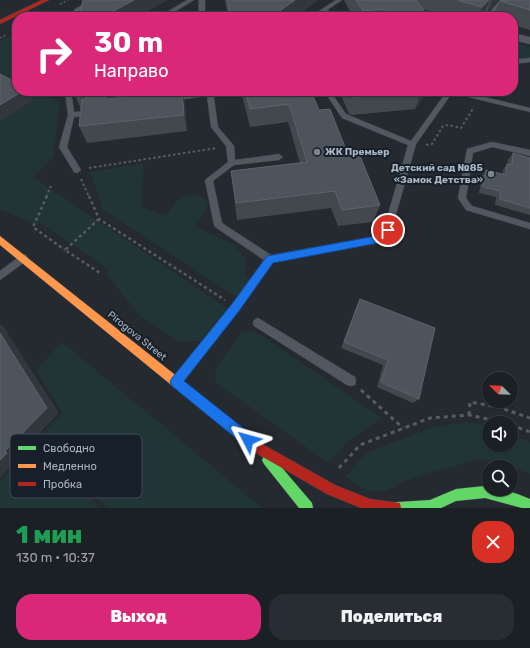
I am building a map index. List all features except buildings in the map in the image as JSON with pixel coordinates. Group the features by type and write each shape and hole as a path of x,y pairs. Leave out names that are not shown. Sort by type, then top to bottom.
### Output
{"main road":[{"path":"21,12 46,0"},
{"path":"0,22 12,16"},
{"name":"Pirogova Street","path":"0,240 260,449 331,490 370,505 395,508"},
{"name":"Pirogova Street","path":"260,449 307,508"},
{"path":"398,508 429,507 456,495 485,492 516,499 530,505"}],"street":[{"path":"495,12 505,0"},
{"path":"518,38 530,42"}],"lane":[{"path":"76,12 96,0"},
{"path":"171,12 191,0"},
{"path":"202,0 202,12"},
{"path":"325,11 338,0"},
{"path":"518,61 530,60"},
{"path":"68,96 70,115 63,147 77,170"},
{"path":"129,96 128,106 140,102"},
{"path":"163,100 190,96"},
{"path":"210,96 215,127 230,146 232,163"},
{"path":"330,96 344,116 411,146"},
{"path":"176,382 235,307 270,259 378,239 388,230 411,146 447,96"},
{"path":"472,96 530,110"},
{"path":"70,115 90,113"},
{"path":"530,153 492,144 470,151 462,198 469,208 530,226"},
{"path":"270,259 218,225 209,180 232,163 279,157"},
{"path":"0,276 22,258"},
{"path":"258,323 352,381"}],"path":[{"path":"411,146 432,144 442,126 449,124 461,128 480,98"},
{"path":"230,146 77,170 99,219 235,307"},
{"path":"51,186 33,227 100,273"},
{"path":"65,250 99,219"},
{"path":"352,381 403,428"},
{"path":"469,415 470,402 498,407 530,418"},
{"path":"331,490 339,469 360,445 430,418 469,415 482,418"},
{"path":"518,428 530,432"}],"shaded area":[{"path":"12,35 12,96 48,96 60,103 53,157 33,177 228,309 202,341 180,342 140,316 107,275 109,270 42,224 32,223 0,209 0,41"},
{"path":"518,43 530,47 530,59 518,60"},
{"path":"143,163 142,207 166,216 172,206 184,196 193,195 205,199 207,208 194,226 235,245 245,258 245,276 250,277 238,298 103,210 90,172"},
{"path":"255,331 382,418 352,438 328,463 215,382 216,368 242,332"},
{"path":"62,342 262,508 107,508 97,498 142,498 142,434 42,434 62,413 36,370"},
{"path":"0,408 26,434 10,434 10,443 0,432"},
{"path":"467,422 482,425 482,452 518,452 518,437 530,442 530,474 518,469 518,460 481,459 424,474 403,482 387,491 368,491 345,477 367,452 434,427"},
{"path":"10,469 10,498 90,498 100,508 0,508 0,480"}],"traffic: fast":[{"path":"268,460 307,508"},
{"path":"398,508 430,506 456,495 485,492 516,499 530,505"}],"traffic: slow":[{"path":"0,240 223,420"}],"traffic: jam":[{"path":"21,12 46,0"},
{"path":"0,22 12,16"},
{"path":"223,420 260,449 331,490 370,505 395,508"}],"place":[{"name":"ЖК Премьер","path":"317,152"},
{"name":"Детский сад №85 «Замок Детства»","path":"491,174"}],"route":[{"path":"248,440 176,382 235,307 270,259 378,239 388,230"}]}
